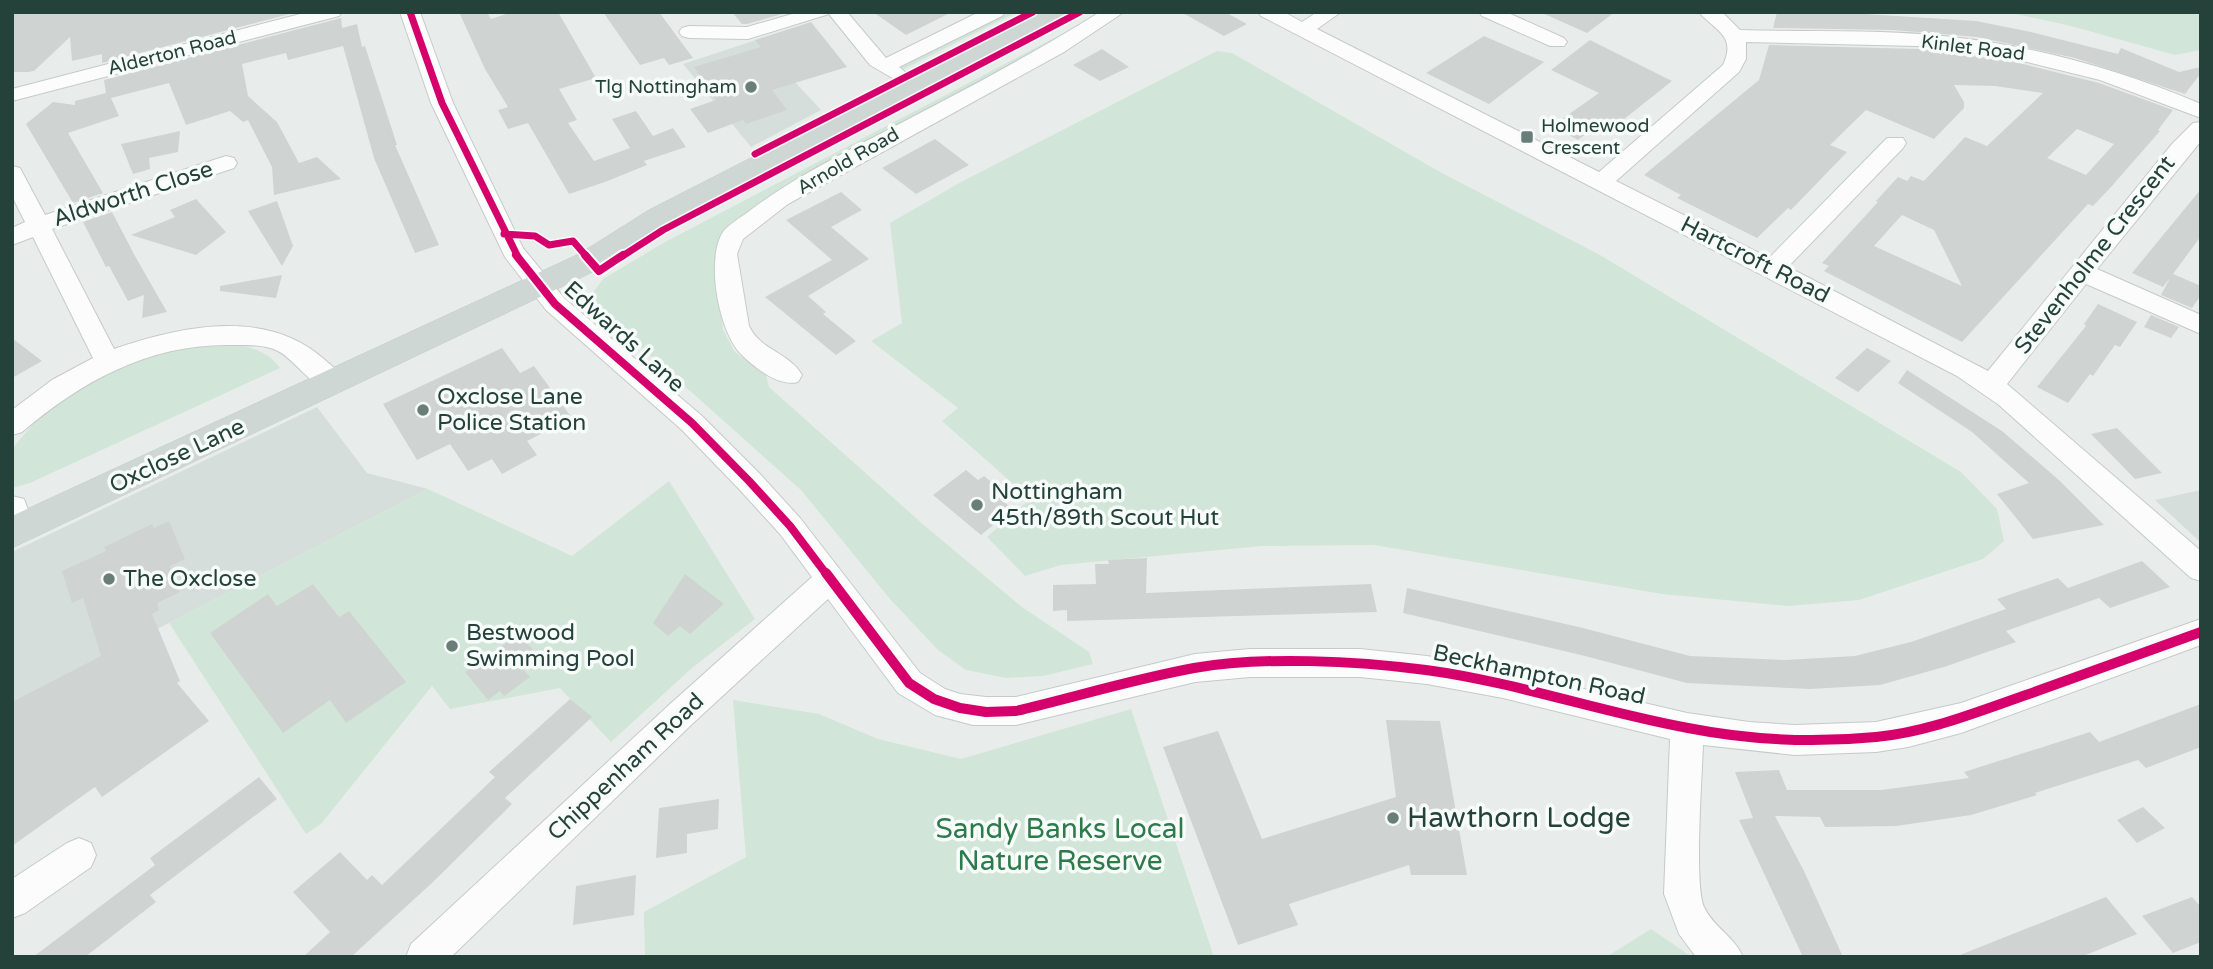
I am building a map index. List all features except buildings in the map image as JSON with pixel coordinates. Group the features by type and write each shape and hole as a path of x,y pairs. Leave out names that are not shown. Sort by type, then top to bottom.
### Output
{"main road":[{"name":"Arnold Road","path":"534,278 590,261 660,217 1057,12"},
{"name":"Oxclose Lane","path":"15,519 534,278"}],"street":[{"name":"Alderton Road","path":"12,94 332,12"},
{"name":"Edwards Lane","path":"410,12 447,114 504,234 534,278 555,304 692,423 790,526 830,579"},
{"path":"689,32 715,25 747,33 821,12"},
{"path":"837,12 877,61 914,86"},
{"path":"885,66 995,12"},
{"name":"Arnold Road","path":"789,375 754,352 743,341 736,326 725,254 733,234 780,200 831,169 1057,48 1114,12"},
{"name":"Hartcroft Road","path":"1268,12 1941,355 1992,385 2201,569"},
{"path":"1303,30 1331,12"},
{"path":"1489,12 1557,42"},
{"path":"1601,182 1732,68 1739,48 1736,36 1709,12"},
{"name":"Kinlet Road","path":"1736,36 1908,39 2017,52 2091,70 2201,112"},
{"name":"Stevenholme Crescent","path":"1992,385 2180,149 2201,128"},
{"path":"1772,269 1895,143"},
{"name":"Aldworth Close","path":"12,237 38,225 226,163"},
{"path":"12,173 107,361"},
{"path":"2082,272 2201,325"},
{"path":"12,425 54,392 107,361 172,341 231,335 265,337 293,348 325,376"},
{"name":"Beckhampton Road","path":"830,579 909,683 949,707 968,712 1016,712 1195,668 1250,663 1360,663 1427,670 1503,684 1687,728 1749,737 1795,740 1876,737 1908,732 1961,718 2201,632"},
{"name":"Chippenham Road","path":"424,957 680,715 830,579"},
{"path":"1687,728 1682,894 1686,913 1697,932 1725,957"},
{"path":"12,900 79,855"}],"shaded area":[{"name":"Tlg Nottingham","path":"756,40 821,110 751,147 683,64"},
{"path":"317,407 367,473 428,489 12,704 12,552"},
{"path":"2201,490 2201,543 2155,500"}],"green space":[{"path":"1002,12 1017,12 902,70 898,67"},
{"path":"1104,12 730,225 720,237 715,253 723,330 735,352 766,375 769,387 925,526 1022,607 1089,652 1093,664 1043,676 1006,678 966,670 938,650 890,599 801,490 595,306 594,291 603,279 665,242"},
{"path":"2006,12 2201,12 2201,50 2175,55 2071,26"},
{"path":"1217,51 1232,53 1442,173 1600,255 1961,472 1997,509 2004,541 1983,559 1859,600 1789,606 1662,594 1374,545 1262,546 1061,565 1025,576 987,537 1030,499 942,421 958,408 871,341 902,323 890,223 961,182"},
{"path":"228,345 251,348 262,352 280,368 30,483 12,488 12,449 43,412 109,372 138,360 191,346"},
{"name":"Bestwood Swimming Pool","path":"669,481 755,619 692,668 611,742 560,688 450,709 432,686 321,824 306,834 169,623 428,489 572,556"},
{"name":"Sandy Banks Local Nature Reserve","path":"733,700 819,714 878,739 961,759 1131,709 1214,957 645,957 644,912 746,857"},
{"path":"1651,929 1692,957 1606,957"}],"cycle path":[{"path":"410,12 442,103 513,251 555,304 692,423 749,481 790,526 909,683 947,704 973,711 1016,711 1195,668 1250,663 1360,663 1427,670 1503,684 1687,728 1749,737 1795,740 1876,737 1908,732 1961,718 2201,632"},
{"path":"755,154 1033,12"},
{"path":"504,234 535,236 549,245 573,241 599,271 663,230 1080,12"}],"place":[{"name":"Tlg Nottingham","path":"751,87"},
{"name":"Holmewood Crescent","path":"1527,137"},
{"name":"Oxclose Lane Police Station","path":"423,410"},
{"name":"Nottingham 45th/89th Scout Hut","path":"977,505"},
{"name":"The Oxclose","path":"109,579"},
{"name":"Bestwood Swimming Pool","path":"452,646"},
{"name":"Hawthorn Lodge","path":"1393,818"}]}
